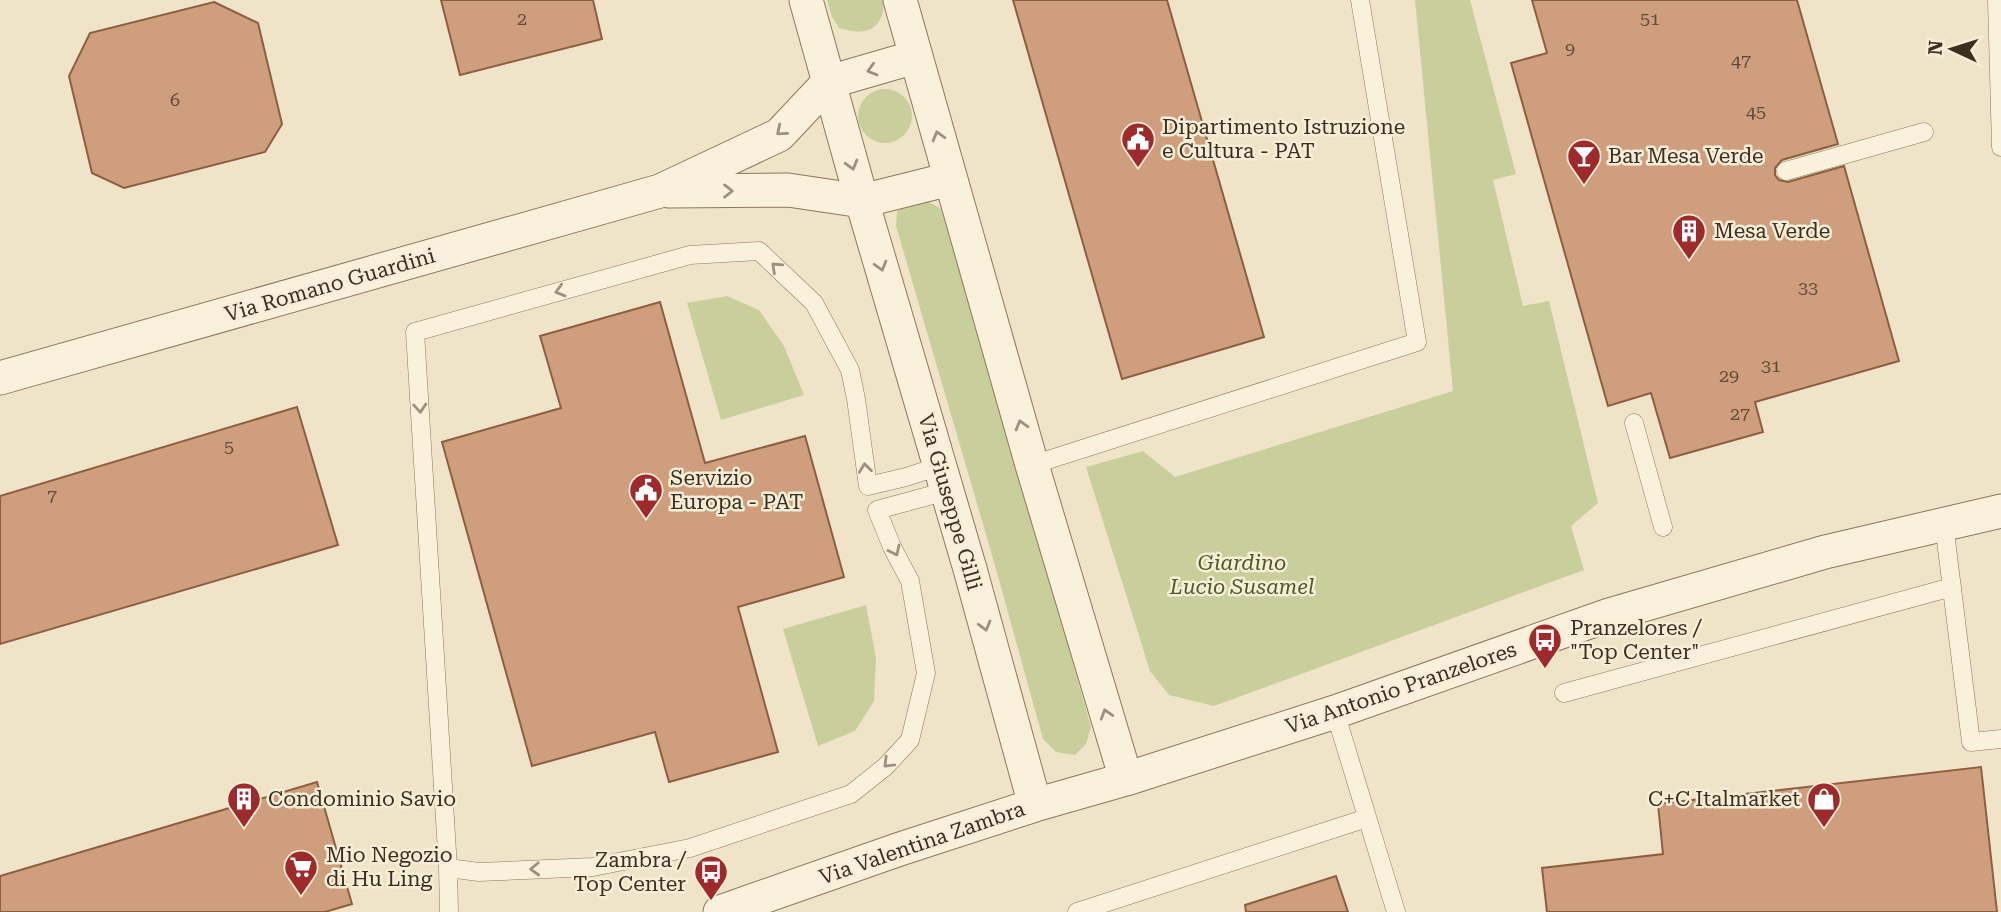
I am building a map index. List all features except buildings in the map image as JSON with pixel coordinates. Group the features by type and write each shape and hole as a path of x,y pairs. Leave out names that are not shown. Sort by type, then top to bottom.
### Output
{"street":[{"name":"Via Giuseppe Gilli","path":"806,0 1035,805"},
{"path":"900,0 1032,465 1126,779"},
{"path":"829,82 915,57"},
{"name":"Via Romano Guardini","path":"0,378 660,191 779,135 829,82"},
{"path":"862,201 950,179"},
{"name":"Via Romano Guardini","path":"660,191 788,190 862,201"},
{"name":"Via Antonio Pranzelores","path":"1126,779 1335,712 1609,615 1825,552 2001,511"},
{"name":"Via Valentina Zambra","path":"720,912 900,849 1126,779"}],"lane":[{"path":"1032,465 1417,342 1360,0"},
{"path":"1997,0 2001,147"},
{"path":"1786,171 1924,132"},
{"path":"449,912 415,332 690,255 759,251 814,303 850,370 868,486 906,477 943,478"},
{"path":"1634,423 1663,527"},
{"path":"448,868 479,872 593,867 690,848 851,794 885,768 909,740 926,673 910,580 892,547 877,510 943,478"},
{"path":"1944,524 1971,742 2001,738"},
{"path":"1564,693 1952,587"},
{"path":"1335,712 1396,912"},
{"path":"1077,912 1367,818"}],"green space":[{"path":"827,0 884,0 881,19 877,25 865,31 839,28 832,17"},
{"name":"Giardino Lucio Susamel","path":"1415,0 1470,0 1516,174 1493,180 1523,306 1549,301 1598,503 1571,526 1584,570 1214,706 1169,695 1150,671 1086,467 1143,451 1175,477 1453,391"},
{"path":"885,89 904,97 912,116 904,135 885,143 866,135 858,116 866,97"},
{"path":"914,200 929,202 941,209 1041,549 1091,727 1086,744 1075,755 1056,752 1043,739 896,226 897,211"},
{"path":"727,296 759,310 784,346 804,395 721,420 687,303"},
{"path":"866,605 876,658 874,701 855,731 818,746 783,629"}],"place":[{"name":"Dipartimento Istruzione e Cultura - PAT","path":"1138,169"},
{"name":"Bar Mesa Verde","path":"1584,186"},
{"name":"Mesa Verde","path":"1689,261"},
{"name":"Servizio Europa - PAT","path":"646,520"},
{"name":"Pranzelores / \"Top Center\"","path":"1545,670"},
{"name":"Condominio Savio","path":"244,829"},
{"name":"C+C Italmarket","path":"1824,829"},
{"name":"Mio Negozio di Hu Ling","path":"301,897"},
{"name":"Zambra / Top Center","path":"711,902"}]}
